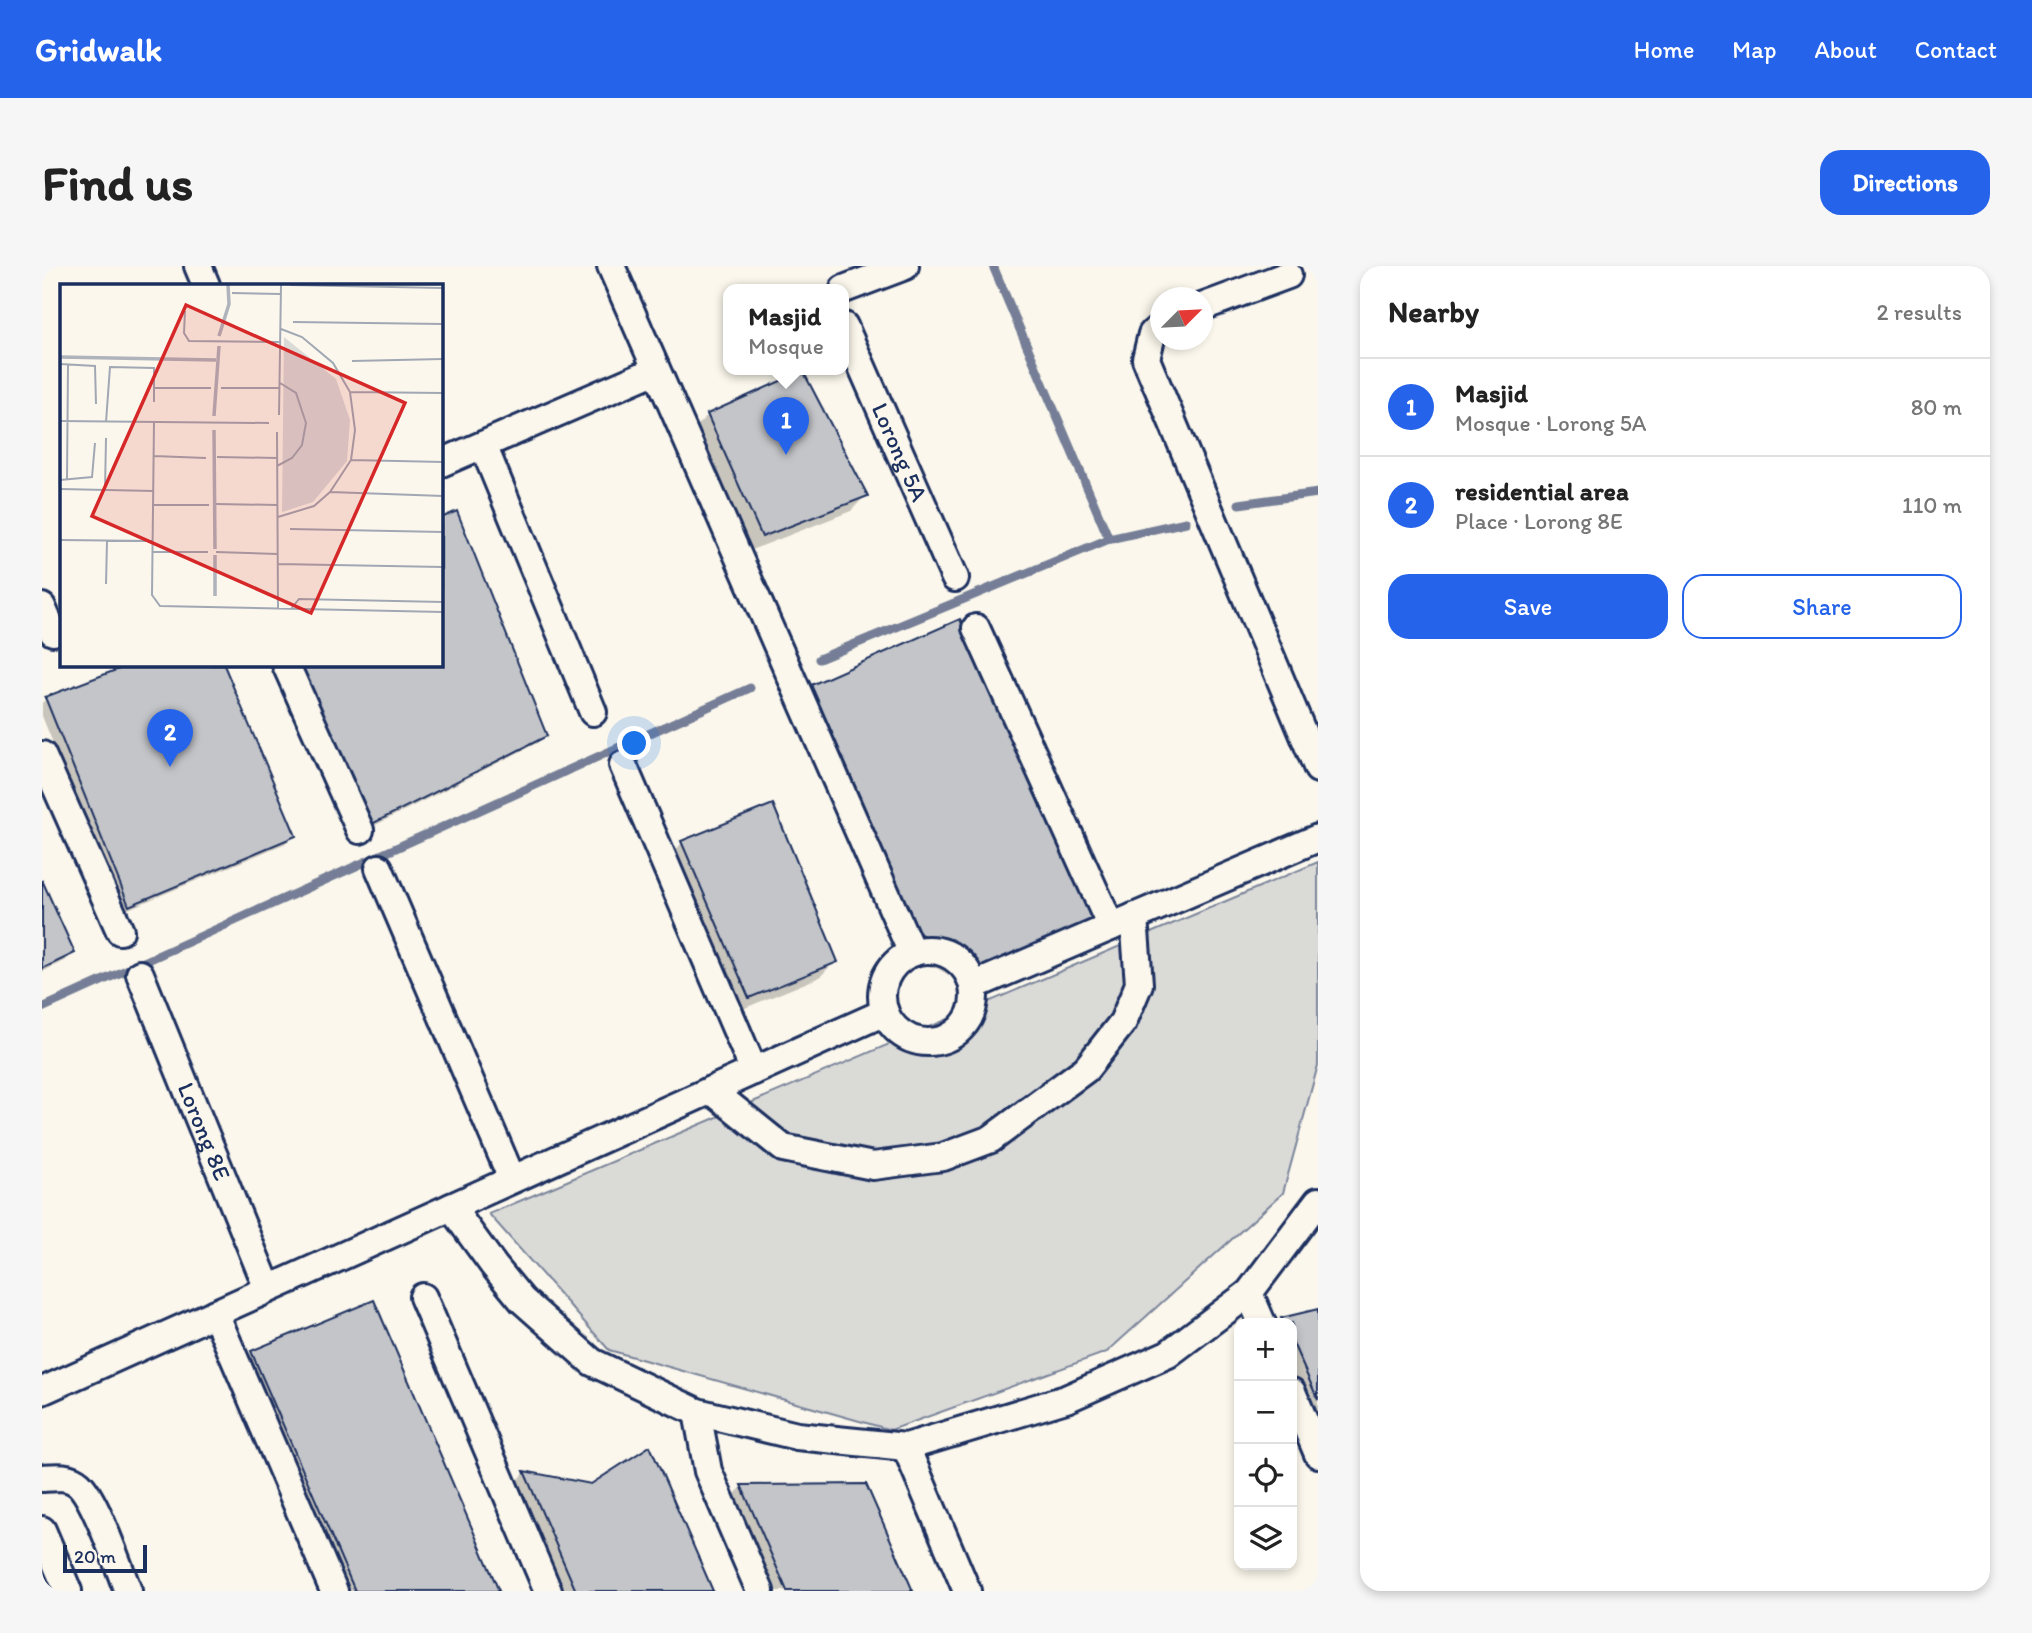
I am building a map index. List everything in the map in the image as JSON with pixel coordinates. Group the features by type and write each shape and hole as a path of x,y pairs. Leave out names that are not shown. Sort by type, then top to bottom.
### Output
{"street":[{"path":"611,266 912,953"},
{"path":"849,287 905,266"},
{"path":"1213,303 1288,275"},
{"name":"Lorong 5A","path":"849,337 955,578"},
{"path":"1150,342 1146,359 1318,769"},
{"path":"443,462 656,370"},
{"path":"483,445 593,712"},
{"path":"42,607 52,632"},
{"path":"711,1090 783,1148 873,1166 943,1157 991,1139 1086,1069 1123,1022 1139,985 1122,922 976,628"},
{"path":"287,667 360,830"},
{"path":"42,755 120,931"},
{"path":"623,765 754,1071"},
{"path":"973,986 1318,838"},
{"path":"379,868 512,1179"},
{"path":"927,950 943,952 956,960 967,972 973,986 970,1016 961,1029 933,1042 918,1041 904,1035 892,1025 885,1012 882,998 884,983 890,970 912,953 927,950"},
{"name":"Lorong 8E","path":"140,974 268,1289"},
{"path":"42,1391 885,1012"},
{"path":"451,1207 522,1300 592,1362 697,1412 797,1436 906,1447 1066,1399 1168,1354 1249,1293 1318,1201"},
{"path":"1249,1293 1260,1318"},
{"path":"424,1297 548,1591"},
{"path":"215,1313 334,1591"},
{"path":"1297,1404 1318,1454"},
{"path":"697,1412 708,1471 760,1591"},
{"path":"906,1447 967,1591"},
{"path":"42,1478 61,1476 78,1482 90,1498 128,1591"},
{"path":"42,1530 68,1591"}],"shaded area":[{"path":"1318,862 1318,1065 1283,1193 1107,1352 891,1430 609,1350 489,1214"}],"building":[{"path":"794,375 805,375 868,496 762,537 707,414"},
{"path":"457,511 547,736 360,830 287,667 443,667 443,517"},
{"path":"960,619 1092,920 987,973 919,933 811,685"},
{"path":"124,667 225,667 296,836 129,906 45,697"},
{"path":"773,804 838,962 749,998 681,841"},
{"path":"42,880 75,953 42,969"},
{"path":"374,1300 499,1591 355,1591 251,1351"},
{"path":"1318,1309 1318,1400 1297,1352 1297,1318 1281,1318"},
{"path":"650,1446 713,1591 576,1591 524,1471 591,1484"},
{"path":"866,1484 913,1591 787,1591 741,1485"}],"waterway":[{"path":"993,266 1109,539"},
{"path":"1239,504 1318,493"},
{"path":"819,659 1109,539 1186,522"},
{"path":"42,1008 750,688"}],"place":[{"name":"Masjid","path":"786,455"},
{"name":"residential area","path":"170,767"}]}
